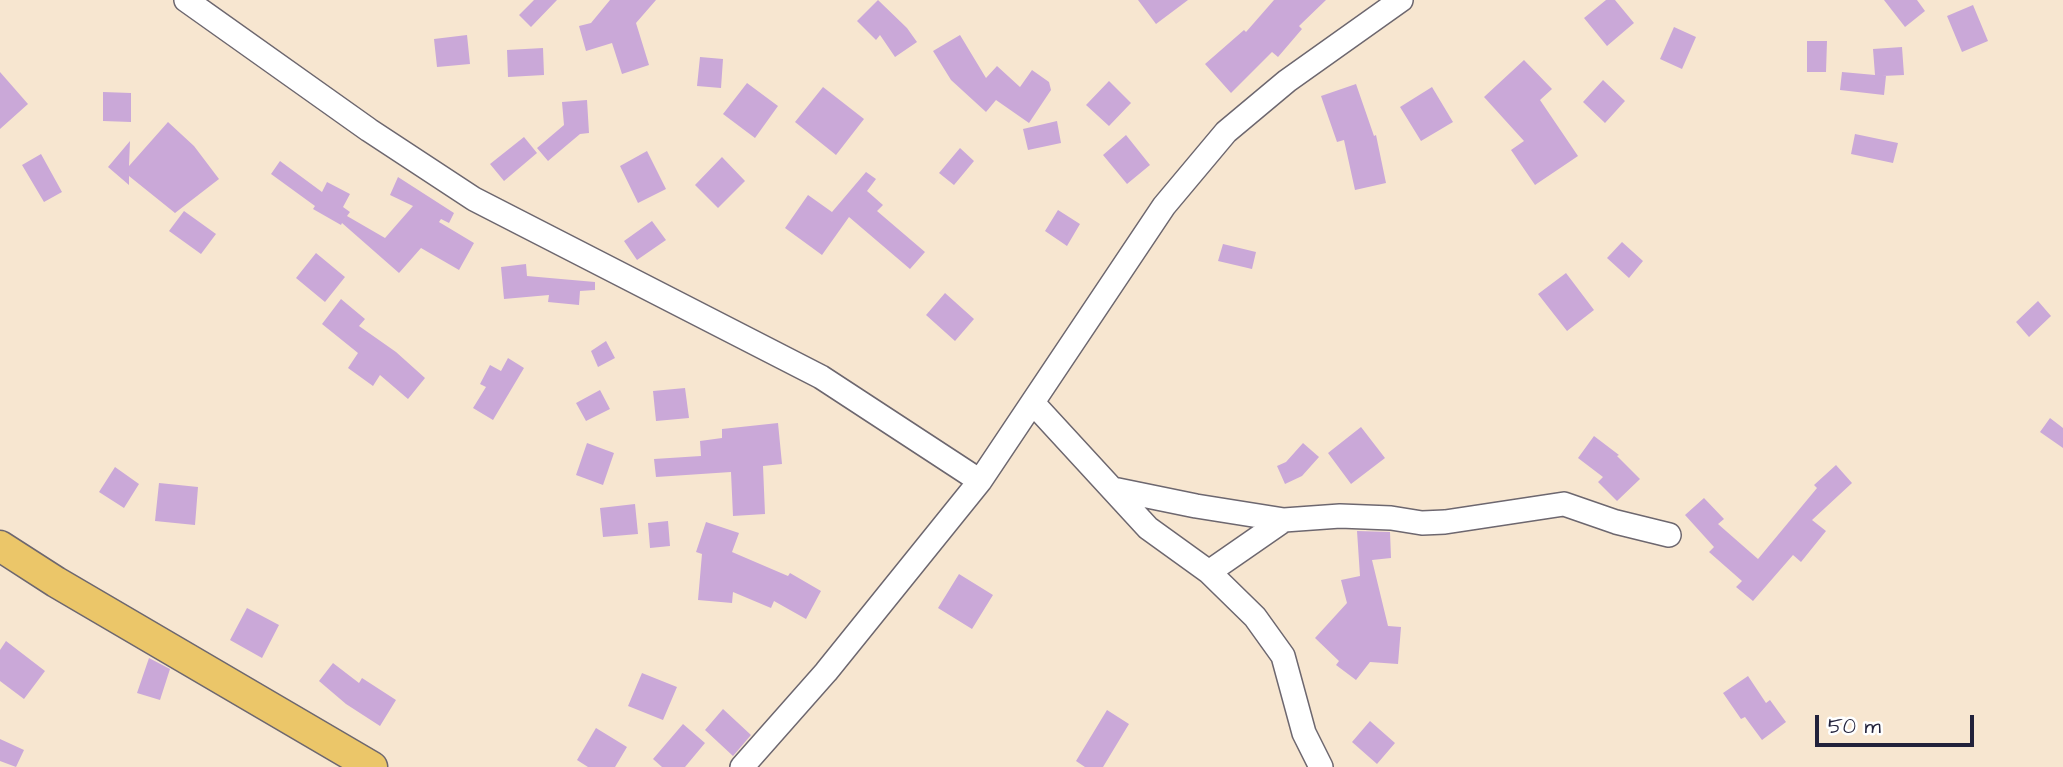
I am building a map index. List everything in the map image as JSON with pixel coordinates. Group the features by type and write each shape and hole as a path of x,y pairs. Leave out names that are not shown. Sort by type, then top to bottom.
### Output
{"main road":[{"path":"0,546 56,582 372,767"}],"street":[{"path":"186,0 369,130 474,199 821,377 980,481"},
{"path":"741,767 826,672 980,481 1164,206 1226,132 1287,81 1401,0"},
{"path":"1033,403 1148,528 1209,572 1255,617 1283,656 1304,733 1321,767"},
{"path":"1113,489 1284,520 1340,516 1391,518 1422,523 1445,522 1564,504 1616,522 1669,535"},
{"path":"1209,572 1284,520"}],"building":[{"path":"534,0 557,0 531,27 519,15"},
{"path":"610,0 656,0 636,23 649,65 622,74 612,43 586,51 579,26 591,23"},
{"path":"878,0 907,28 917,42 895,57 880,35 876,40 857,21"},
{"path":"1138,0 1188,0 1156,24"},
{"path":"1274,0 1326,0 1299,26 1302,29 1278,57 1272,52 1231,93 1205,64 1244,30 1246,32"},
{"path":"1606,0 1615,0 1634,23 1607,46 1584,18"},
{"path":"1884,0 1917,0 1925,11 1905,27"},
{"path":"1973,5 1988,41 1962,52 1947,16"},
{"path":"1674,27 1696,37 1682,69 1660,59"},
{"path":"467,35 470,64 437,67 434,39"},
{"path":"960,35 986,78 997,66 1020,87 1032,70 1049,82 1051,90 1029,123 996,100 986,112 951,80 933,51"},
{"path":"1807,41 1827,41 1826,72 1807,72"},
{"path":"1902,47 1904,75 1882,76 1886,76 1884,95 1840,90 1842,72 1875,75 1873,49"},
{"path":"543,48 544,75 508,77 507,50"},
{"path":"700,57 723,59 721,88 697,86"},
{"path":"1524,60 1552,89 1540,100 1578,156 1535,185 1511,150 1524,141 1484,97"},
{"path":"0,72 28,104 0,129"},
{"path":"1603,80 1625,101 1605,123 1583,102"},
{"path":"1109,81 1131,103 1109,126 1086,105"},
{"path":"747,83 778,106 755,138 723,114"},
{"path":"1356,84 1374,136 1376,135 1386,183 1355,190 1344,140 1337,142 1321,96"},
{"path":"823,87 864,119 836,155 795,122"},
{"path":"1432,87 1453,122 1421,141 1400,107"},
{"path":"103,92 131,93 131,122 103,121"},
{"path":"587,100 589,133 580,134 548,161 537,148 564,125 562,102"},
{"path":"1057,121 1061,143 1028,150 1023,129"},
{"path":"168,122 194,146 219,179 175,213 129,176 129,185 108,167 130,141 129,166"},
{"path":"1855,134 1898,143 1893,163 1851,154"},
{"path":"1126,135 1150,165 1127,184 1103,155"},
{"path":"524,137 537,153 504,181 490,164"},
{"path":"960,148 974,161 954,185 939,173"},
{"path":"647,151 666,189 638,203 620,166"},
{"path":"41,154 62,192 44,202 22,165"},
{"path":"722,157 745,181 718,208 695,185"},
{"path":"280,161 322,192 327,182 350,194 343,207 350,212 347,216 385,238 413,206 390,195 398,177 454,213 449,223 441,219 439,222 474,243 459,270 421,248 399,273 342,223 341,225 313,209 315,206 271,174"},
{"path":"866,172 876,179 867,191 883,205 877,211 925,252 910,269 849,217 822,255 785,228 808,195 832,212"},
{"path":"1058,210 1080,224 1067,246 1045,231"},
{"path":"184,211 216,234 201,254 169,231"},
{"path":"652,221 666,240 637,260 624,241"},
{"path":"1622,242 1643,261 1629,278 1607,258"},
{"path":"1223,244 1256,252 1252,269 1218,261"},
{"path":"316,253 345,277 325,302 296,278"},
{"path":"526,264 527,276 595,282 595,290 580,291 579,305 548,302 549,295 504,299 501,267"},
{"path":"1566,273 1594,310 1567,331 1538,294"},
{"path":"945,293 974,319 955,341 926,315"},
{"path":"341,299 365,319 359,326 396,352 425,378 408,399 380,375 373,386 348,368 358,353 322,324"},
{"path":"2038,301 2051,316 2029,337 2016,322"},
{"path":"606,341 615,358 598,367 591,351"},
{"path":"508,358 524,368 493,420 473,408 486,387 480,384 490,365 501,371"},
{"path":"685,388 689,418 656,421 653,391"},
{"path":"600,390 610,409 586,421 576,403"},
{"path":"2050,418 2063,428 2063,448 2040,432"},
{"path":"778,423 782,464 763,466 765,514 733,516 731,472 656,477 654,459 701,456 700,441 722,438 722,429"},
{"path":"1361,427 1385,458 1351,484 1328,453"},
{"path":"1594,436 1619,455 1617,456 1640,479 1617,501 1598,482 1603,477 1578,458"},
{"path":"587,443 614,453 603,485 576,475"},
{"path":"1303,443 1319,457 1302,476 1285,484 1277,466 1286,462"},
{"path":"1836,465 1852,483 1812,520 1826,531 1801,562 1793,555 1753,601 1736,587 1742,581 1709,552 1714,547 1685,515 1704,498 1724,519 1718,524 1758,559 1817,488 1814,485"},
{"path":"115,467 139,484 124,508 99,492"},
{"path":"159,483 198,487 195,525 155,521"},
{"path":"635,504 638,534 603,537 600,508"},
{"path":"668,521 670,546 650,548 648,523"},
{"path":"706,522 739,533 732,552 788,576 790,573 821,591 806,619 774,601 771,608 733,592 732,603 698,600 702,554 696,552"},
{"path":"1357,531 1390,532 1391,558 1372,560 1388,626 1401,627 1398,664 1370,662 1356,680 1336,665 1339,661 1315,638 1347,603 1341,580 1360,576"},
{"path":"959,574 993,595 972,629 938,608"},
{"path":"247,608 279,625 262,658 230,640"},
{"path":"6,641 45,671 24,699 0,681 0,650"},
{"path":"149,658 170,669 160,700 137,693"},
{"path":"333,663 359,683 362,678 396,700 380,726 346,704 319,681"},
{"path":"642,673 677,687 663,720 628,706"},
{"path":"1748,676 1766,703 1770,700 1786,722 1762,740 1745,717 1741,719 1723,693"},
{"path":"723,709 751,735 733,756 705,730"},
{"path":"1107,710 1129,724 1103,767 1085,767 1076,761"},
{"path":"1370,721 1395,743 1377,764 1352,742"},
{"path":"683,724 705,743 685,767 662,767 653,759"},
{"path":"596,728 627,747 615,767 588,767 577,760"},
{"path":"0,739 24,750 16,767 0,761"}]}
